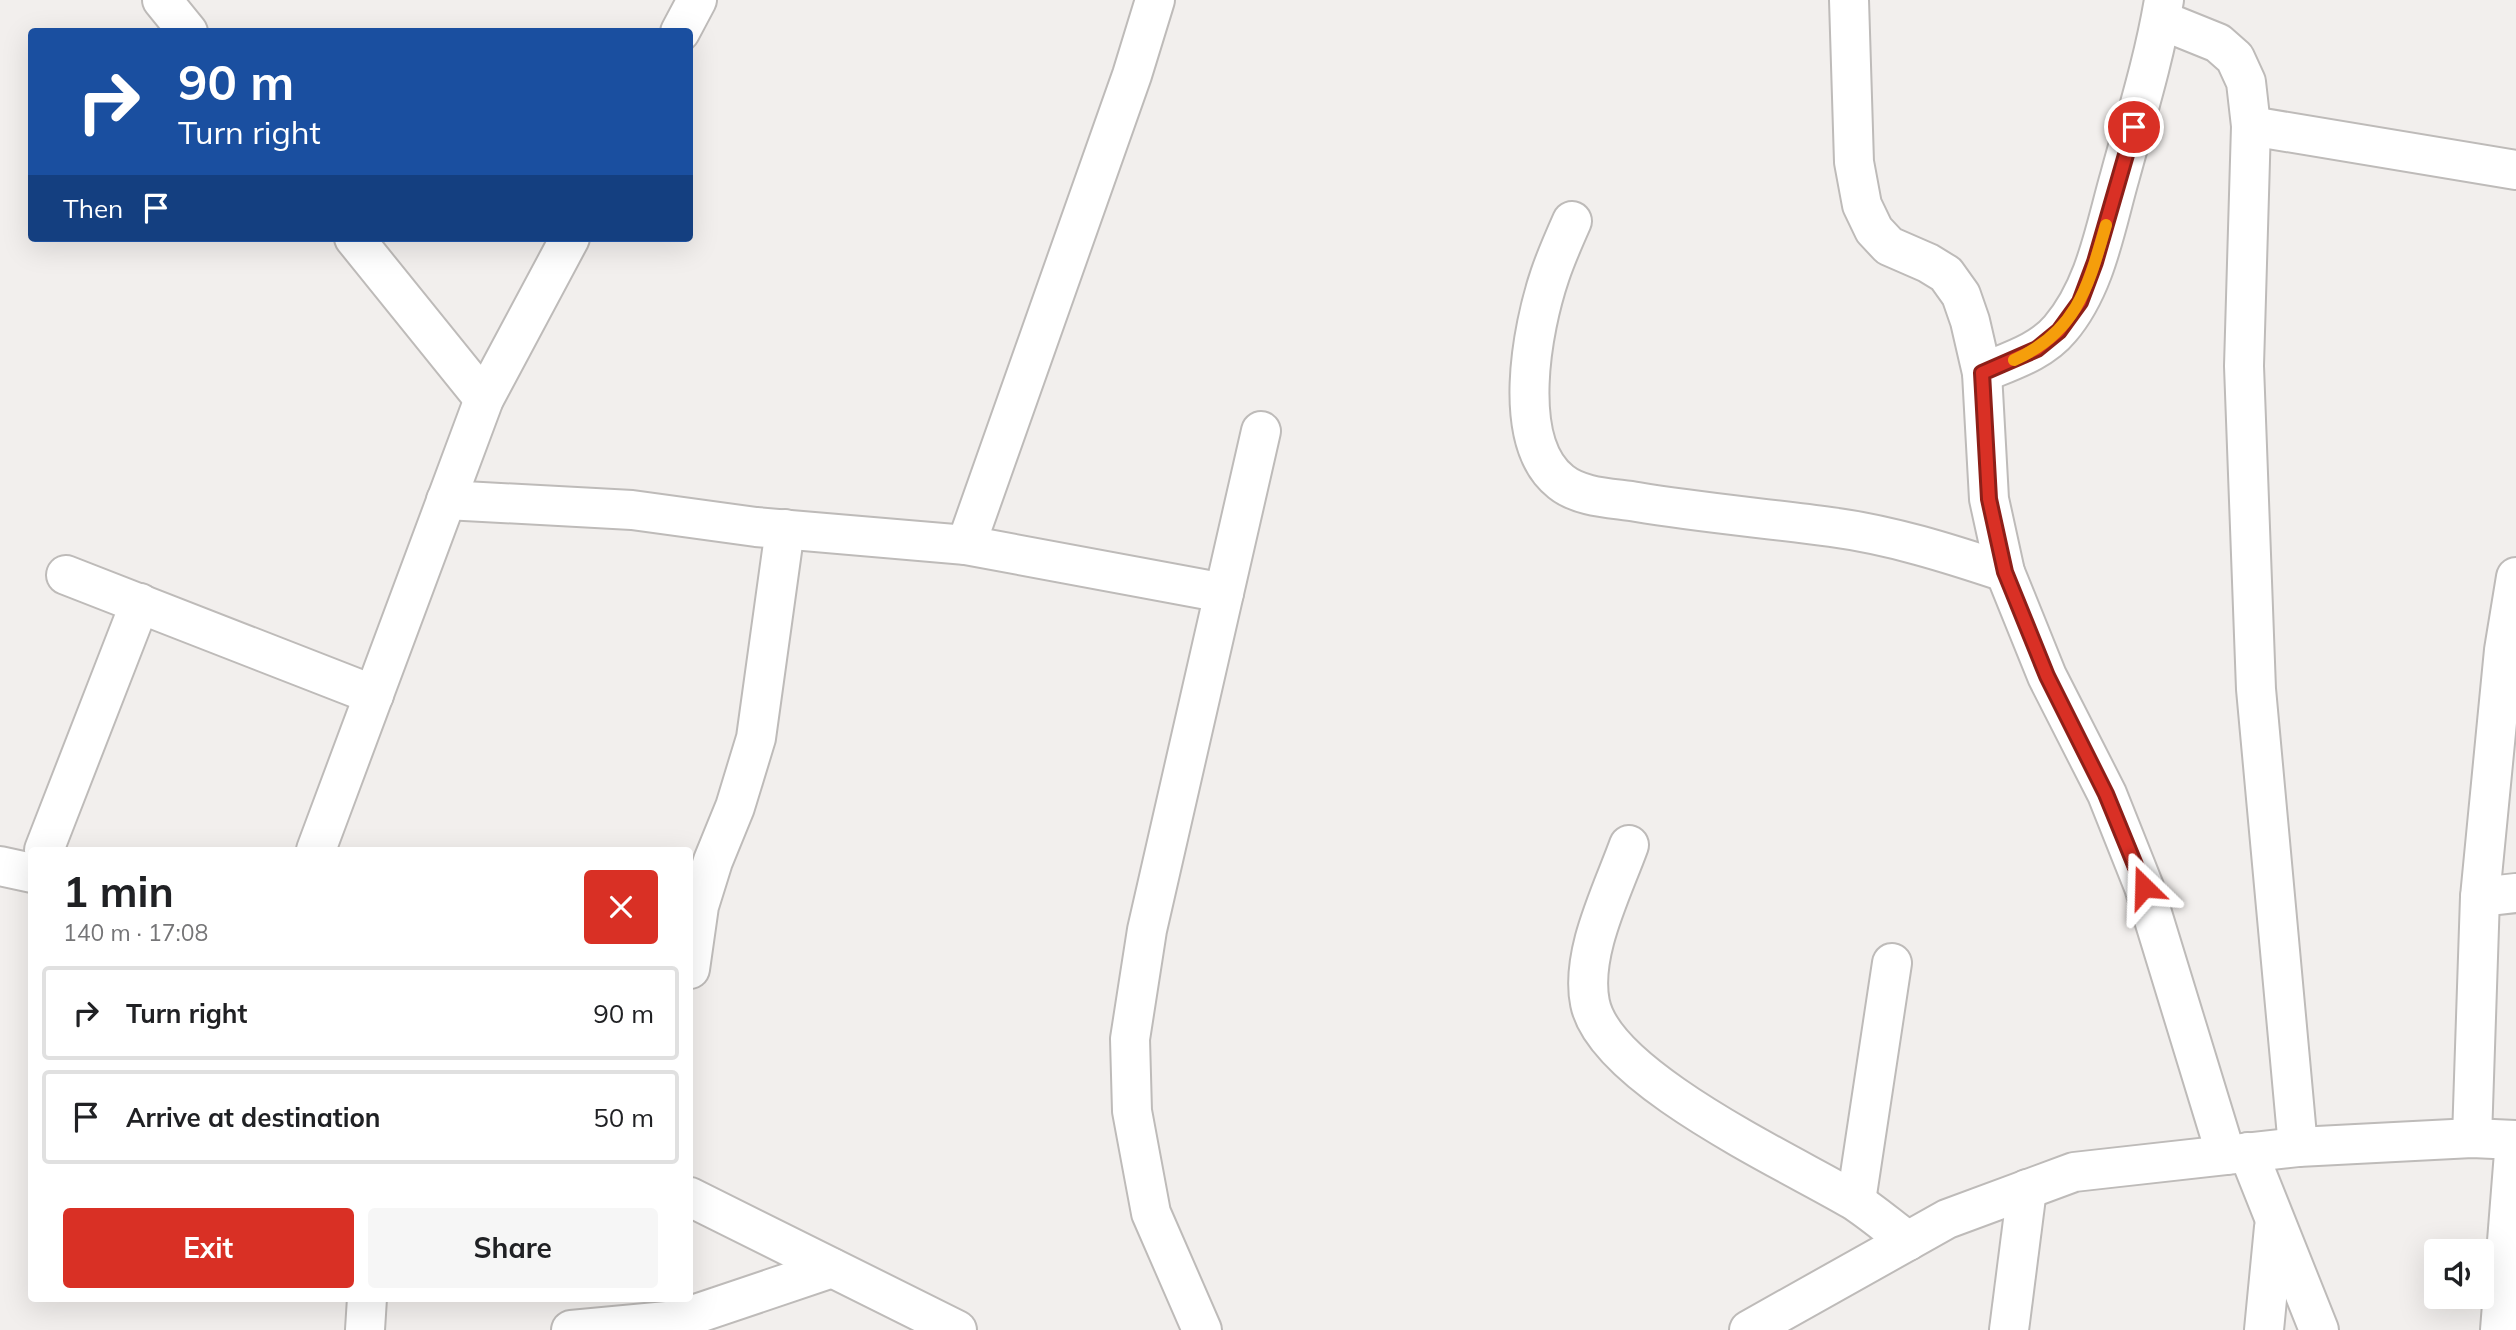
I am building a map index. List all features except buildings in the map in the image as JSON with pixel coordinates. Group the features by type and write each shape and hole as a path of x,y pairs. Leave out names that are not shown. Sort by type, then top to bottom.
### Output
{"street":[{"path":"162,0 185,28"},
{"path":"682,28 697,0"},
{"path":"966,545 1156,0"},
{"path":"1849,0 1854,162 1862,205 1874,230 1889,246 1946,274 1961,295 1982,373 1989,499 2005,572 2047,676 2106,794 2144,887 2237,1154 2274,1218 2319,1330"},
{"path":"1982,373 2037,349 2059,331 2080,302 2095,262 2156,47 2163,10 2218,43 2235,58 2246,82 2251,126 2244,366 2256,690 2298,1147"},
{"path":"2251,126 2516,170"},
{"path":"1572,221 1550,275 1537,324 1530,378 1530,412 1535,439 1545,463 1561,482 1587,494 1705,513 1833,527 1928,546 2005,572"},
{"path":"357,242 484,399"},
{"path":"317,847 484,399 568,242"},
{"path":"1202,1330 1152,1213 1132,1111 1130,1039 1147,930 1261,431"},
{"path":"446,500 632,510 785,529 966,545 1224,593"},
{"path":"693,949 699,906 713,861 735,807 756,738 785,529"},
{"path":"66,575 374,695"},
{"path":"2472,1138 2498,895 2504,650 2514,597"},
{"path":"45,847 140,603"},
{"path":"1629,845 1595,940 1588,971 1590,1004 1600,1027 1645,1076 1716,1122 1856,1202 1908,1241"},
{"path":"0,866 28,872"},
{"path":"1856,1202 1892,963"},
{"path":"1749,1330 1793,1317 1908,1241 1947,1219 2074,1172 2298,1147 2472,1138 2516,1140 2500,1330"},
{"path":"2008,1330 2027,1189"},
{"path":"693,1198 957,1330"},
{"path":"2264,1330 2274,1218"},
{"path":"571,1330 678,1320 832,1268"},
{"path":"365,1330 367,1302"}],"slow traffic":[{"path":"2014,360 2037,349 2059,331 2080,302 2106,225"}],"route":[{"path":"2134,127 2095,262 2080,302 2059,331 2037,349 1982,373 1989,499 2005,572 2047,676 2106,794 2144,887"}]}
